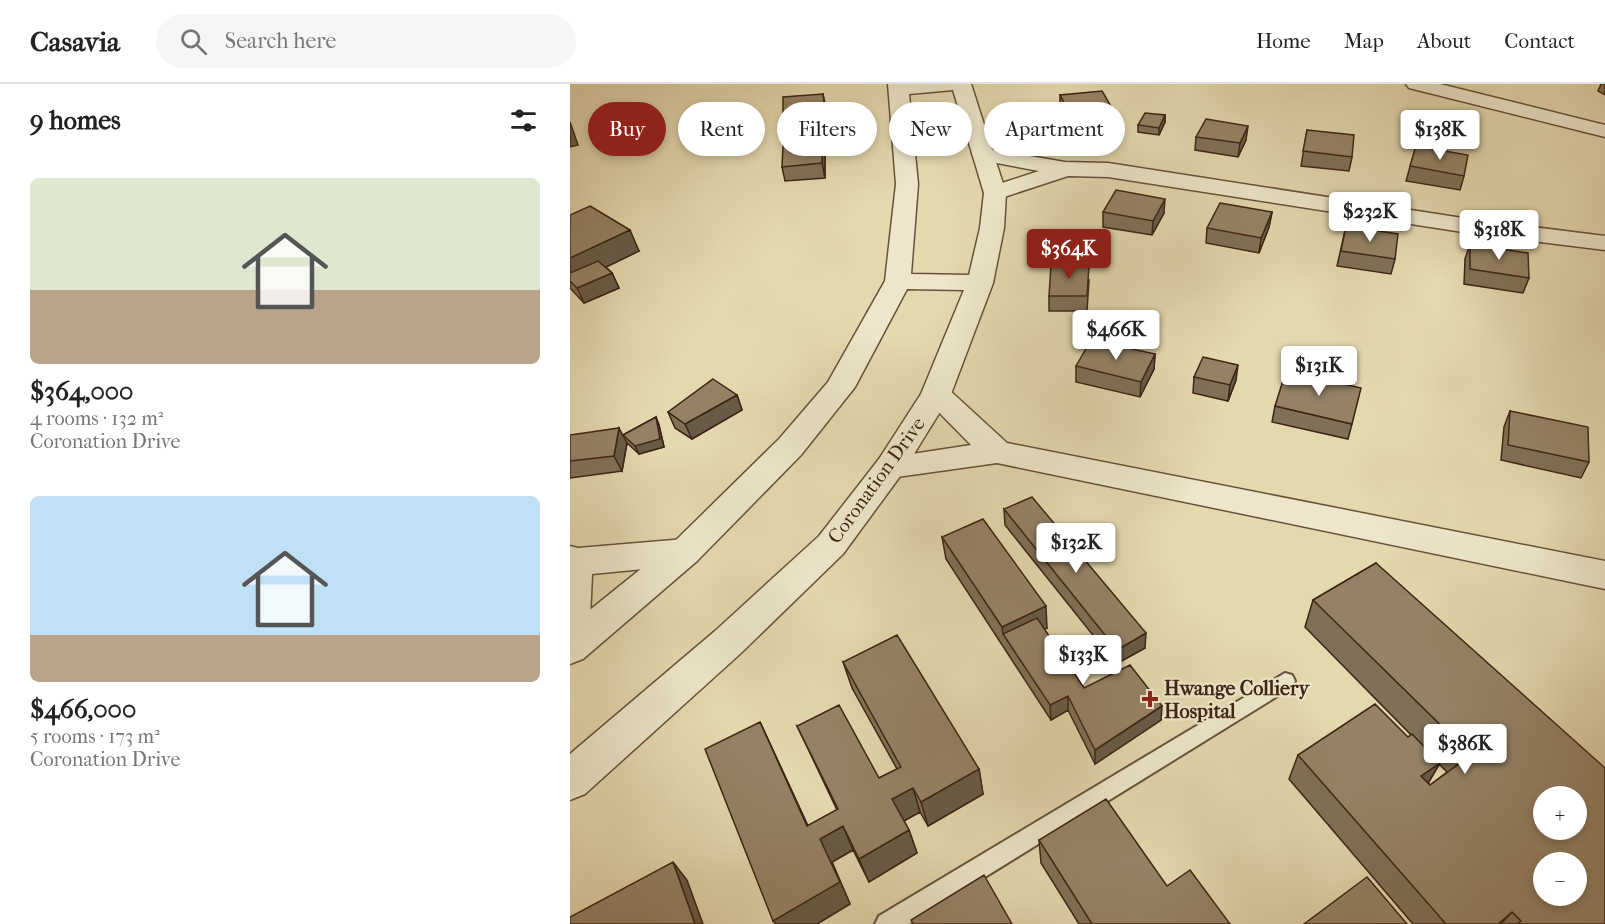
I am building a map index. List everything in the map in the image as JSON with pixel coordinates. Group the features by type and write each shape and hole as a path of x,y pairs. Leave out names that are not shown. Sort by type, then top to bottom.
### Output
{"street":[{"path":"570,648 685,552 790,447 840,387 898,281 907,184 898,86 961,84"},
{"name":"Coronation Drive","path":"570,780 728,642 831,545 890,467 936,394 980,284 992,228 995,193 961,84"},
{"path":"1416,84 1605,131"},
{"path":"983,154 1065,169 1108,170 1469,226 1605,243"},
{"path":"995,193 1065,169"},
{"path":"898,281 980,284"},
{"path":"936,394 997,452"},
{"path":"890,467 997,452 1605,575"},
{"path":"570,642 573,561 685,552"}],"lane":[{"path":"887,924 1285,681"}],"building":[{"path":"1102,91 1108,102 1064,102 1060,95"},
{"path":"823,94 824,102 783,102 783,97"},
{"path":"1145,113 1165,115 1159,128 1138,125"},
{"path":"1206,119 1248,126 1240,143 1196,137"},
{"path":"1307,130 1354,135 1352,157 1303,151"},
{"path":"1416,146 1468,155 1464,176 1410,166"},
{"path":"783,156 822,156 822,163 782,167"},
{"path":"1116,190 1165,199 1153,221 1103,212"},
{"path":"1220,203 1272,212 1261,238 1207,228"},
{"path":"590,206 630,230 570,258 570,215"},
{"path":"1346,226 1398,234 1395,259 1341,251"},
{"path":"1470,244 1528,253 1529,278 1470,269"},
{"path":"598,261 612,273 577,288 570,281 570,273"},
{"path":"1051,265 1089,265 1087,296 1049,296"},
{"path":"1091,340 1155,354 1141,382 1076,366"},
{"path":"1203,357 1238,365 1230,385 1194,377"},
{"path":"1286,371 1361,388 1352,424 1275,406"},
{"path":"713,379 737,395 685,424 668,412"},
{"path":"1510,411 1588,427 1589,462 1508,445"},
{"path":"656,417 660,439 635,446 623,435"},
{"path":"619,428 614,456 570,461 570,435"},
{"path":"1032,497 1146,633 1117,650 1004,509"},
{"path":"983,519 1046,606 1002,627 942,537"},
{"path":"1376,563 1605,768 1605,924 1517,924 1521,921 1512,912 1498,924 1446,924 1298,755 1375,704 1408,737 1412,734 1440,763 1421,776 1430,785 1471,755 1313,600"},
{"path":"1037,618 1084,688 1130,665 1162,706 1095,750 1068,696 1050,705 1003,634"},
{"path":"897,635 979,769 921,802 913,788 892,799 909,830 859,859 843,826 820,839 840,882 773,921 705,749 760,722 807,826 838,809 797,726 839,705 879,778 901,767 843,662"},
{"path":"1106,799 1167,886 1190,870 1230,924 1092,924 1039,840"},
{"path":"673,862 695,924 570,924 570,917"},
{"path":"984,875 1012,924 913,924 911,920"},
{"path":"1367,877 1407,924 1304,924"}],"place":[{"name":"Hwange Colliery Hospital","path":"1150,699"}]}
